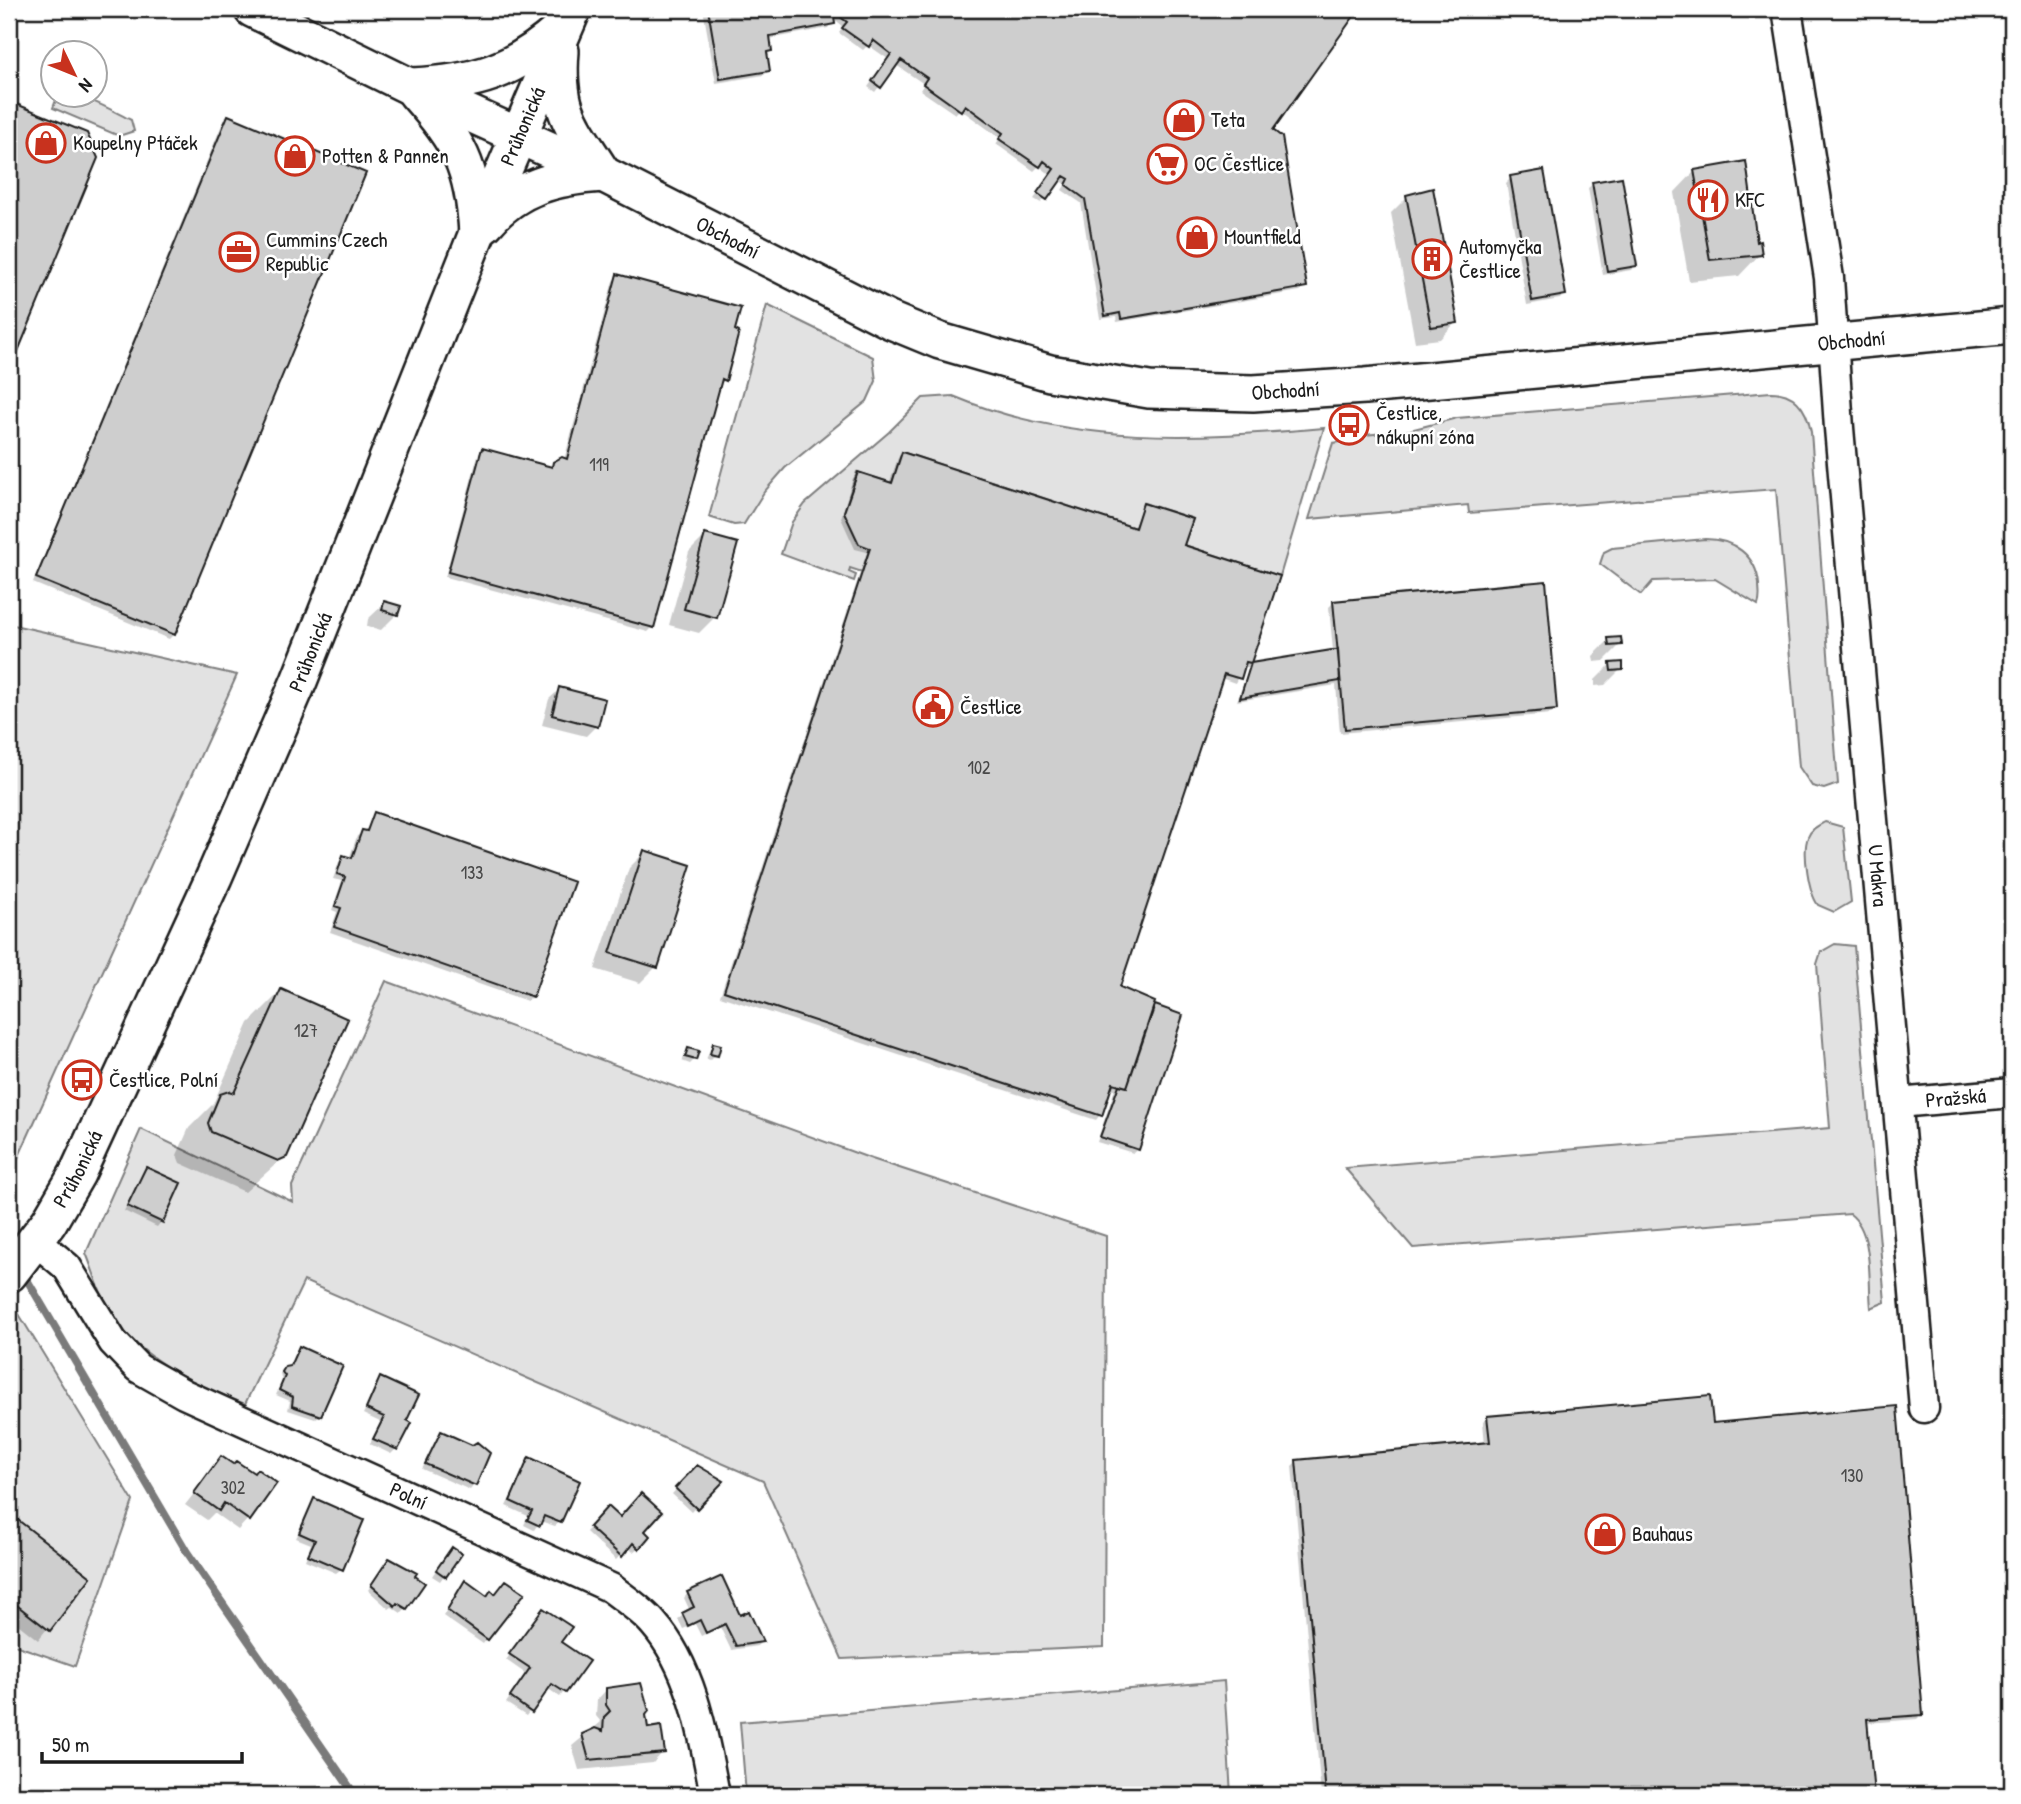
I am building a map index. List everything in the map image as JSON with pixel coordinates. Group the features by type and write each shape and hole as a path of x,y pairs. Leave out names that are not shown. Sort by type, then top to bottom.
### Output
{"street":[{"name":"Obchodní","path":"252,9 409,86 603,174 889,320 940,341 1050,373 1149,390 1253,393 1365,386 2012,326"},
{"name":"U Makra","path":"1787,9 1829,278 1924,1408"},
{"path":"409,86 456,83 495,73 532,54 568,18"},
{"path":"477,233 503,204 526,189 550,181 603,174 576,132 560,98 568,18"},
{"name":"Průhonická","path":"9,1274 36,1241 77,1174 215,877 304,670 477,233 568,18"},
{"path":"409,86 449,132 464,159 476,211 477,233"},
{"name":"Pražská","path":"1898,1103 2012,1093"},
{"name":"Polní","path":"36,1241 67,1267 113,1342 138,1368 184,1394 611,1588 653,1623 674,1657 694,1702 715,1795"}],"shaded area":[{"path":"53,108 107,108 131,120 134,131 119,136"},
{"path":"767,305 873,357 876,381 867,401 785,468 764,492 744,524 734,525 709,517"},
{"path":"1771,392 1787,395 1799,404 1807,416 1811,432 1838,784 1824,789 1812,786 1799,767 1776,489 1469,513 1468,505 1309,519 1333,443 1363,439 1364,435 1406,431 1457,418"},
{"path":"953,396 1044,424 1136,435 1230,435 1324,428 1280,576 1184,545 1193,519 1144,503 1135,528 902,452 892,483 857,472 844,512 870,548 862,572 850,568 849,572 856,575 854,581 781,554 792,522 805,504 889,432 923,398"},
{"path":"1705,539 1725,542 1748,557 1757,574 1760,595 1758,605 1715,579 1653,581 1641,595 1600,564 1604,552 1612,548"},
{"path":"9,624 237,675 9,1178"},
{"path":"1825,822 1843,827 1851,902 1834,912 1818,905 1809,882 1806,862 1809,834"},
{"path":"1835,944 1854,946 1885,1302 1871,1308 1866,1244 1858,1222 1850,1214 1413,1248 1345,1168 1830,1128 1817,964 1821,952"},
{"path":"386,981 872,1159 1106,1236 1104,1647 842,1659 763,1481 304,1281 245,1404 185,1377 148,1354 118,1323 106,1304 86,1253 141,1129 293,1202 292,1186"},
{"path":"11,1301 133,1501 75,1666 9,1643"},
{"path":"1224,1681 1231,1795 746,1795 740,1722"}],"building":[{"name":"OC Čestlice","path":"708,9 1359,9 1273,130 1282,137 1307,287 1121,319 1120,313 1105,316 1085,199 1066,185 1069,179 1064,176 1047,200 1037,193 1054,169 1044,161 1040,167 999,139 1003,133 965,105 961,111 923,84 927,78 901,60 881,88 872,81 891,54 873,40 869,47 842,28 847,22 839,16 834,17 835,24 770,36 772,51 767,52 770,71 720,79"},
{"path":"9,101 87,133 98,158 9,373"},
{"path":"228,115 366,173 175,635 36,578"},
{"path":"1746,161 1757,242 1760,241 1762,255 1710,260 1694,170"},
{"path":"1544,170 1566,295 1532,301 1510,176"},
{"path":"1622,177 1637,266 1607,271 1592,182"},
{"name":"Automyčka Čestlice","path":"1433,188 1458,323 1431,327 1406,195"},
{"path":"617,274 741,308 735,330 739,332 726,381 722,379 654,628 448,572 482,448 552,467 553,462 562,457 567,459"},
{"path":"902,452 1135,528 1143,503 1193,519 1184,545 1280,576 1251,663 1246,662 1241,679 1224,674 1120,987 1155,1002 1127,1087 1113,1083 1102,1116 724,991 870,548 859,544 844,512 858,472 892,483"},
{"path":"705,534 738,543 717,618 684,609"},
{"path":"1546,581 1557,710 1345,729 1333,601"},
{"path":"384,601 401,606 398,615 382,610"},
{"path":"1621,637 1622,645 1609,646 1608,638"},
{"path":"1338,649 1340,681 1240,698 1251,663"},
{"path":"1623,662 1623,670 1611,671 1610,663"},
{"path":"559,687 605,699 598,727 552,715"},
{"path":"374,812 574,882 533,997 334,927 341,908 335,906 345,877 337,874 343,855 352,858 362,830 367,831"},
{"path":"644,850 691,865 658,968 610,953"},
{"path":"281,989 348,1019 287,1157 278,1161 211,1132 208,1123 220,1094 229,1091 234,1093"},
{"path":"1155,1005 1183,1015 1139,1150 1100,1137 1119,1085 1127,1087"},
{"path":"713,1043 721,1045 718,1056 710,1054"},
{"path":"688,1048 699,1051 696,1060 685,1057"},
{"path":"146,1167 181,1183 163,1223 127,1206"},
{"path":"299,1346 343,1366 321,1416 292,1406 293,1397 279,1390 285,1376 282,1372 285,1367 290,1366"},
{"path":"380,1377 419,1395 407,1420 412,1423 398,1450 373,1439 384,1417 366,1409"},
{"name":"Bauhaus","path":"1710,1396 1713,1423 1897,1406 1923,1715 1867,1719 1874,1795 1686,1795 1686,1790 1626,1795 1326,1795 1296,1460 1490,1442 1487,1416"},
{"path":"441,1431 472,1445 477,1442 490,1453 476,1486 425,1464"},
{"path":"221,1456 233,1464 236,1461 254,1473 257,1469 277,1483 250,1521 224,1503 219,1511 194,1493"},
{"path":"529,1457 580,1481 561,1523 544,1516 540,1526 527,1520 532,1511 510,1501"},
{"path":"697,1465 724,1481 697,1509 675,1488"},
{"path":"641,1493 662,1512 645,1531 650,1536 639,1549 633,1543 622,1557 589,1527 608,1506 620,1517"},
{"path":"314,1498 364,1520 343,1570 308,1555 315,1540 299,1533"},
{"path":"9,1513 91,1577 50,1631 9,1599"},
{"path":"452,1547 462,1554 446,1577 436,1570"},
{"path":"389,1558 417,1573 415,1576 425,1583 407,1609 397,1603 395,1606 371,1585"},
{"path":"722,1576 740,1615 749,1611 763,1642 736,1646 725,1624 706,1633 700,1620 688,1626 682,1613 694,1607 687,1592"},
{"path":"465,1580 487,1596 491,1590 495,1594 506,1580 525,1593 488,1640 447,1610"},
{"path":"543,1608 572,1627 561,1642 589,1661 566,1693 552,1684 532,1713 510,1697 530,1668 509,1654"},
{"path":"641,1683 649,1711 646,1715 648,1728 661,1726 665,1753 589,1760 582,1734 595,1728 603,1731 604,1717 610,1711 606,1705 606,1688"}],"waterway":[{"path":"26,1278 187,1552 355,1795"}],"place":[{"name":"Teta","path":"1184,120"},
{"name":"Koupelny Ptáček","path":"46,143"},
{"name":"Potten & Pannen","path":"295,156"},
{"name":"OC Čestlice","path":"1167,164"},
{"name":"KFC","path":"1708,200"},
{"name":"Mountfield","path":"1197,237"},
{"name":"Cummins Czech Republic","path":"239,252"},
{"name":"Automyčka Čestlice","path":"1432,259"},
{"name":"Čestlice, nákupní zóna","path":"1349,425"},
{"name":"Čestlice","path":"933,707"},
{"name":"Čestlice, Polní","path":"82,1080"},
{"name":"Bauhaus","path":"1605,1534"}]}
